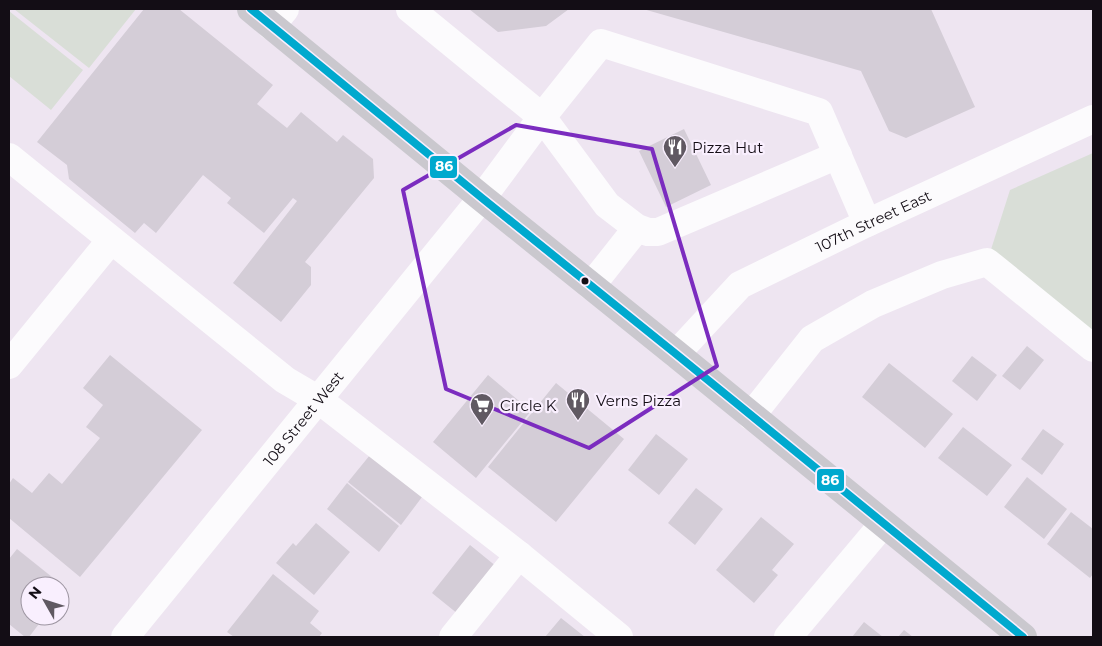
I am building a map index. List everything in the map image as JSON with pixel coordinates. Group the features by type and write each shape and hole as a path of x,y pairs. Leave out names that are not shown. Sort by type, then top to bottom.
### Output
{"main road":[{"path":"269,14 482,198 1023,637"}],"street":[{"path":"410,9 542,117 607,205 638,228 648,232 658,232 838,155 867,223"},
{"name":"108 Street West","path":"125,637 482,198 542,117 601,43 819,112 838,155"},
{"name":"107th Street East","path":"676,354 740,286 867,223 1093,119"},
{"path":"9,156 285,380 319,400 519,555 619,637"},
{"path":"591,286 638,228"},
{"path":"9,365 111,240"},
{"path":"750,416 812,339 873,304 942,275 987,262 1093,348"},
{"path":"788,637 883,524"},
{"path":"453,637 519,555"}],"highlighted area":[{"path":"516,125 652,149 717,366 589,448 446,389 403,190"}],"shaded area":[{"path":"14,9 136,9 89,68"},
{"path":"9,11 83,70 51,110 9,76"},
{"path":"1093,153 1093,348 987,262 1010,190"}],"building":[{"path":"144,9 179,9 273,85 257,104 287,128 301,112 337,142 343,135 373,159 374,178 305,262 311,267 311,285 281,322 233,283 297,201 293,198 264,233 227,203 231,198 203,175 156,233 144,223 135,233 69,179 67,165 37,142"},
{"path":"469,9 569,9 546,26 498,32"},
{"path":"643,9 931,9 975,107 906,138 889,131 861,71"},
{"name":"Pizza Hut","path":"684,129 711,185 666,207 639,151"},
{"path":"1027,346 1044,360 1020,390 1002,376"},
{"path":"110,355 202,430 80,577 9,518 9,484 13,478 32,493 49,473 62,484 100,438 86,427 103,405 83,388"},
{"path":"972,356 997,375 977,401 952,381"},
{"path":"889,363 953,414 925,448 862,397"},
{"name":"Circle K","path":"488,375 531,411 476,478 433,442"},
{"path":"556,383 624,439 556,522 488,467"},
{"path":"963,427 1012,465 987,496 938,458"},
{"path":"1043,429 1064,444 1042,475 1021,459"},
{"path":"656,434 688,459 659,495 628,470"},
{"path":"370,455 422,497 401,525 348,482"},
{"path":"1027,477 1067,509 1044,539 1004,507"},
{"path":"347,483 399,526 379,552 327,509"},
{"path":"696,488 723,509 695,545 668,523"},
{"path":"1071,512 1093,529 1093,574 1090,578 1047,544"},
{"path":"761,517 794,544 772,570 778,575 754,603 716,570"},
{"path":"316,523 350,552 314,595 276,563 293,543 296,546"},
{"path":"470,545 497,567 458,614 432,593"},
{"path":"17,549 51,576 20,576 20,626 37,626 29,637 25,637 9,624 9,559"},
{"path":"273,574 319,611 310,623 322,633 319,637 234,637 227,632"},
{"path":"561,618 585,637 545,637"},
{"path":"864,622 883,637 852,637"},
{"path":"904,630 913,637 898,637"}],"transit line":[{"name":"86","path":"251,9 1023,637"}],"place":[{"name":"Pizza Hut","path":"675,168"},
{"name":"Verns Pizza","path":"578,421"},
{"name":"Circle K","path":"482,426"}]}
